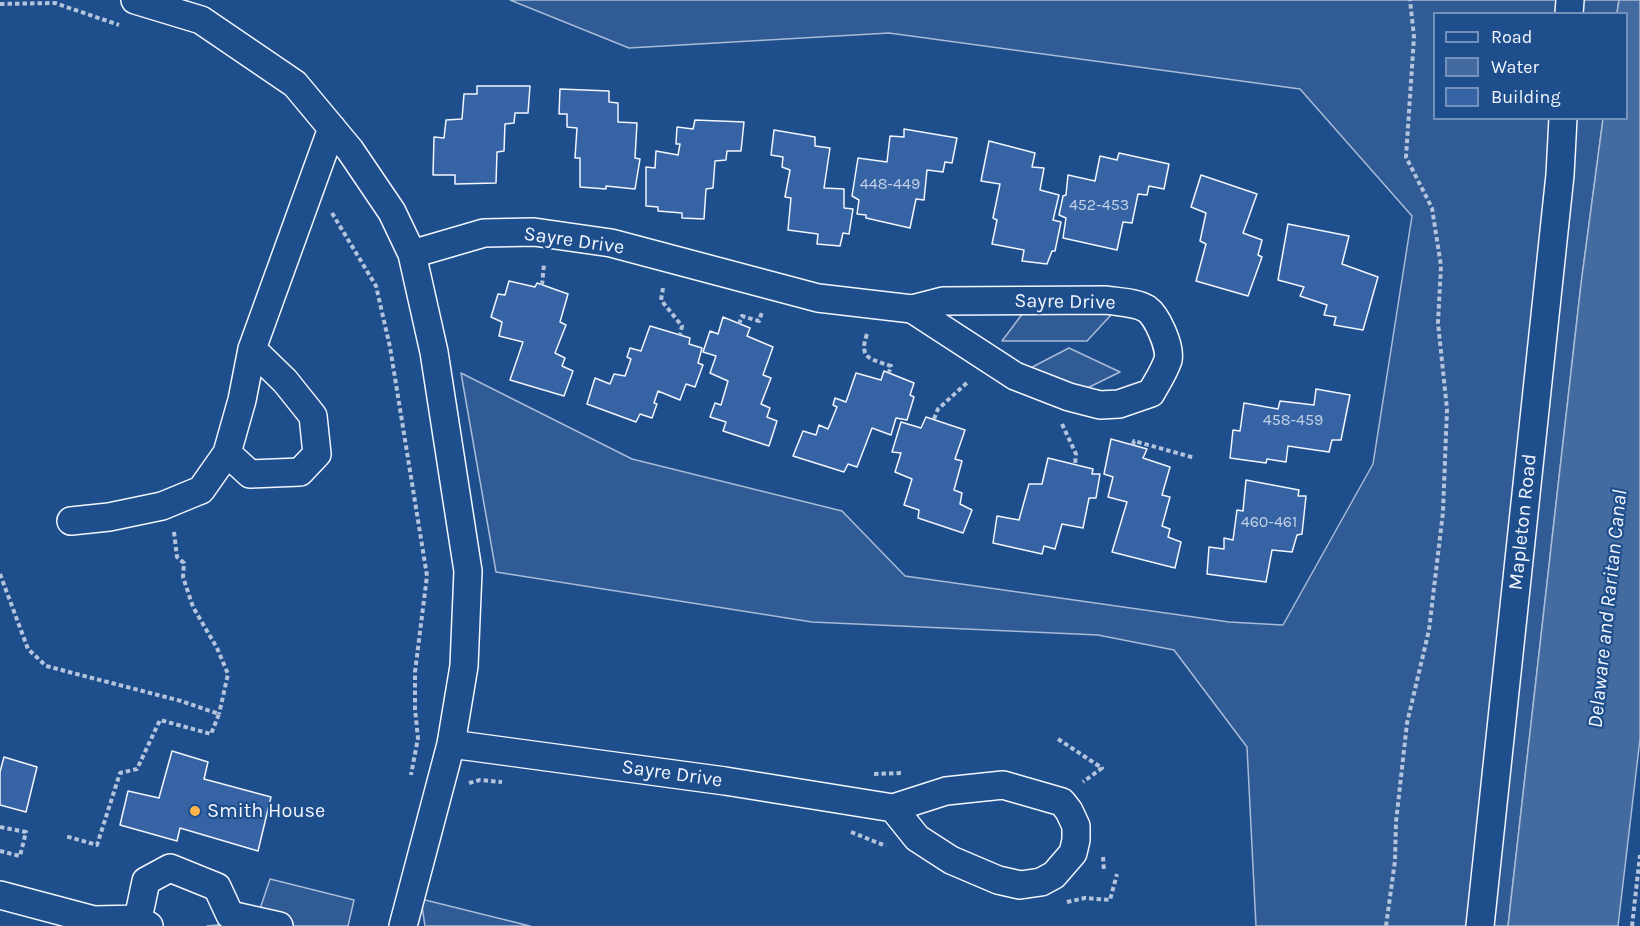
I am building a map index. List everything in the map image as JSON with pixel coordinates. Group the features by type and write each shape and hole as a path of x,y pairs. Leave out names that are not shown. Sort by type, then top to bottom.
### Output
{"street":[{"path":"135,0 201,20 295,84 350,150 392,212 412,254 434,352 468,571 464,666 451,744 402,926"},
{"name":"Mapleton Road","path":"1480,926 1560,175 1563,120"},
{"path":"71,521 109,517 162,506 201,490 227,453 242,400 252,348 332,128"},
{"name":"Sayre Drive","path":"412,254 484,233 534,232 611,243 818,298 912,309 943,301 1106,300 1146,309 1158,322 1169,357 1151,393 1119,404 1100,405 1069,397 1015,376 912,309"},
{"path":"227,453 250,474 300,472 317,454 313,416 285,381 252,348"},
{"name":"Sayre Drive","path":"451,744 725,781 893,808 946,791 1003,785 1062,802 1076,826 1076,840 1073,853 1054,874 1041,882 1020,885 998,880 951,860 916,838 893,808"},
{"path":"0,895 94,920 144,922 146,880 170,868 217,887 225,921 279,926"}],"path":[{"path":"1386,926 1395,861 1396,822 1407,723 1429,630 1443,512 1447,410 1438,323 1441,266 1432,208 1406,157 1414,37 1410,0"},
{"path":"542,285 544,264"},
{"path":"663,288 661,300 682,326 680,335"},
{"path":"740,324 742,316 759,321 763,309"},
{"path":"867,334 864,344 866,355 870,359 891,366 889,372"},
{"path":"934,419 938,409 974,376"},
{"path":"1062,414 1061,423 1076,454 1075,464"},
{"path":"1133,445 1134,441 1196,458"},
{"path":"0,574 28,649 46,666 181,701 219,714 212,734 160,720 137,769 120,773 97,844 65,836"},
{"path":"0,827 26,832 20,856 0,851"},
{"path":"1632,926 1640,855"}],"shaded area":[{"path":"510,0 1619,0 1617,12 1433,12 1433,120 1603,120 1581,284 1508,926 1256,926 1247,747 1174,650 1098,635 812,622 496,572 461,373 632,459 842,511 905,576 1229,622 1283,625 1373,464 1412,216 1300,89 889,33 629,48"},
{"path":"1032,301 1123,302 1087,341 1002,341"},
{"path":"1069,348 1120,372 1069,397 1015,376"},
{"path":"270,879 354,900 348,926 207,926 256,921"},
{"path":"421,899 530,926 425,926"}],"water":[{"name":"Delaware and Raritan Canal","path":"1619,0 1640,0 1640,739 1618,926 1508,926 1581,284 1603,120 1628,120 1628,12 1617,12"}],"building":[{"path":"477,86 530,86 528,113 515,113 514,123 505,124 504,151 497,152 496,183 455,184 455,175 433,175 434,137 444,138 446,120 462,119 464,94 477,94"},
{"path":"560,89 609,91 609,102 618,103 618,122 637,123 635,158 640,159 635,189 606,186 606,189 580,187 580,158 575,158 577,128 567,127 567,114 559,114"},
{"path":"695,120 744,122 741,151 727,151 726,160 715,161 713,188 706,189 704,219 682,218 682,213 658,211 658,207 646,206 646,167 655,168 656,151 678,155 680,144 676,144 677,127 693,129"},
{"path":"904,129 957,138 952,163 945,162 943,172 927,170 924,200 916,199 910,228 857,214 859,200 852,196 858,158 887,162 890,136 904,137"},
{"path":"774,130 815,137 815,146 830,148 824,188 844,189 844,208 853,209 849,234 843,233 840,246 817,244 818,234 788,230 791,198 785,197 790,170 782,167 783,157 771,155"},
{"path":"989,141 1035,153 1032,167 1044,168 1040,190 1059,195 1053,220 1061,222 1055,251 1052,251 1047,264 1022,261 1024,250 992,244 997,220 993,218 1000,184 981,181"},
{"path":"1119,153 1169,164 1164,189 1149,186 1147,195 1138,194 1132,223 1123,222 1117,250 1063,238 1066,218 1059,215 1063,196 1066,195 1068,175 1095,181 1100,156 1117,160"},
{"path":"1201,175 1257,194 1243,233 1262,240 1258,255 1262,257 1248,296 1196,281 1206,244 1200,241 1206,213 1191,207"},
{"path":"1288,224 1349,236 1342,264 1378,277 1363,330 1334,325 1336,317 1324,315 1327,305 1300,296 1304,287 1278,280"},
{"path":"509,281 535,287 537,283 568,294 560,322 566,325 555,353 565,358 562,366 573,371 564,396 510,380 523,342 499,336 502,322 491,317 498,294 505,295"},
{"path":"723,317 750,328 747,336 773,347 763,375 771,378 761,404 770,408 767,417 777,421 769,446 723,431 726,422 710,417 715,403 721,405 728,381 710,373 716,356 703,352 710,331 718,334"},
{"path":"650,326 690,338 689,344 702,348 698,363 703,365 695,387 686,384 680,400 658,391 654,403 657,404 652,418 640,414 636,422 587,404 595,378 610,384 614,374 625,376 631,359 627,357 630,348 641,351"},
{"path":"884,371 914,383 910,395 914,397 907,420 896,418 891,435 872,428 857,467 848,464 844,472 793,456 803,431 816,435 819,425 828,429 837,407 833,405 835,398 846,402 856,373 881,380"},
{"path":"1316,389 1350,395 1341,440 1332,440 1329,452 1288,446 1286,462 1267,459 1266,463 1230,458 1233,430 1240,431 1244,403 1278,409 1280,401 1314,405"},
{"path":"926,417 965,430 955,459 962,461 954,490 962,493 960,504 972,510 963,533 918,518 919,510 904,505 912,479 895,472 901,453 892,452 901,422 921,428"},
{"path":"1111,439 1147,449 1143,458 1170,467 1162,495 1170,497 1162,526 1170,529 1168,537 1181,542 1175,568 1112,552 1127,502 1108,497 1113,477 1104,474"},
{"path":"1048,458 1093,469 1092,474 1100,474 1096,498 1089,498 1083,528 1062,524 1055,549 1044,546 1042,554 993,543 997,516 1019,520 1029,484 1042,484"},
{"path":"1246,480 1299,490 1298,496 1306,496 1302,534 1297,535 1292,552 1272,550 1266,582 1207,574 1209,547 1224,549 1224,538 1233,540 1237,510 1243,511"},
{"name":"Smith House","path":"172,751 208,762 204,779 271,797 258,851 180,828 177,841 120,825 128,791 159,798"},
{"path":"4,757 37,767 26,812 0,805 0,772"}],"place":[{"name":"Smith House","path":"195,811"}]}
